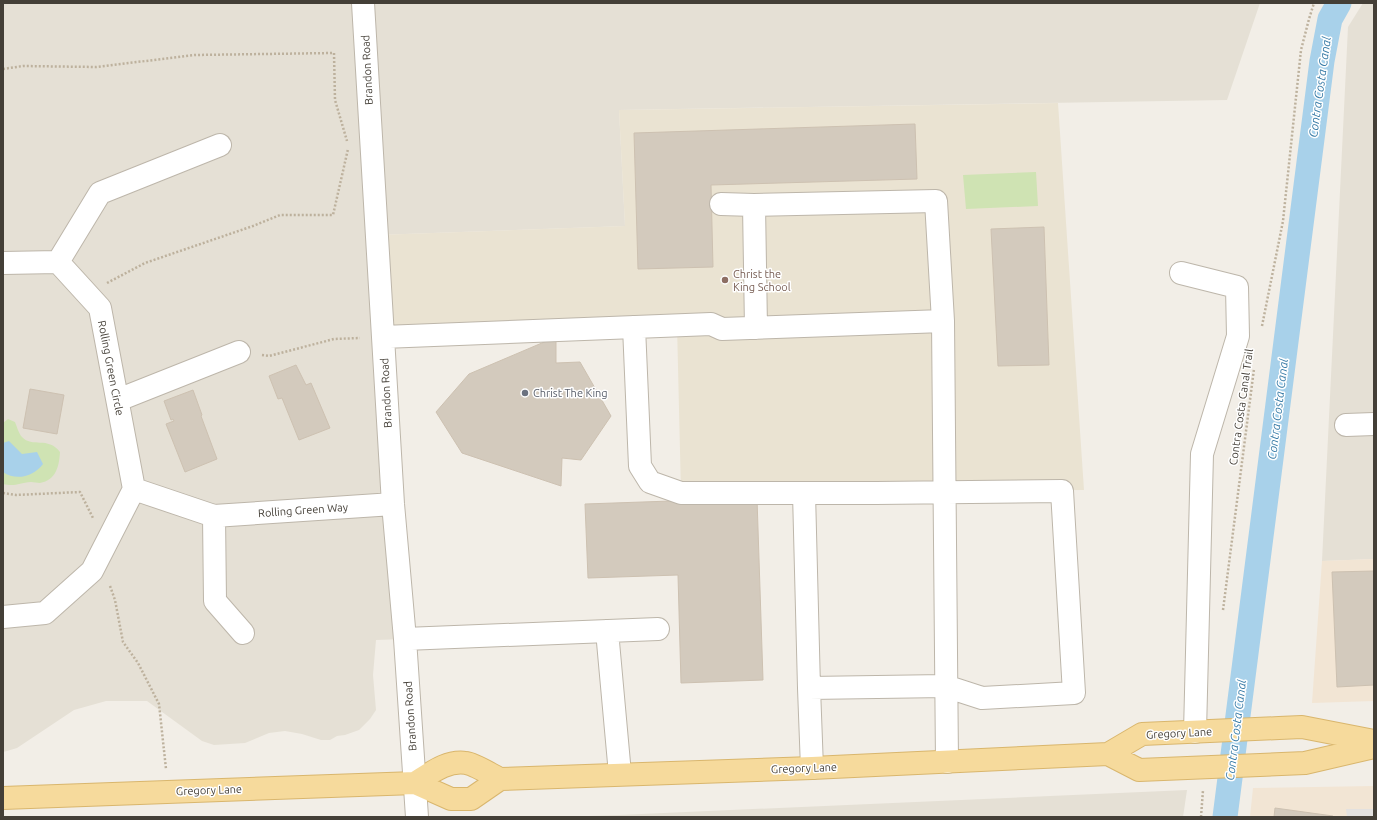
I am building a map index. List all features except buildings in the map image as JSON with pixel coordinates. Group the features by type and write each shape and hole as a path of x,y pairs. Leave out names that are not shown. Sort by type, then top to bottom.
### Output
{"main road":[{"name":"Gregory Lane","path":"416,783 446,764 456,763 467,763 500,779 812,768 1108,754 1142,734 1302,727 1374,741"},
{"path":"1108,754 1139,770 1305,763 1374,747"},
{"name":"Gregory Lane","path":"3,798 416,783 451,799 471,799 500,779"}],"street":[{"name":"Brandon Road","path":"363,3 393,504 405,639 416,783 417,817"},
{"path":"3,263 58,262 100,193 220,144"},
{"path":"721,204 754,205 936,201 943,320 945,686 947,762"},
{"path":"754,205 756,328"},
{"name":"Rolling Green Circle","path":"58,262 100,308 134,488"},
{"path":"1181,273 1237,287 1238,336 1202,454 1195,732"},
{"path":"383,337 711,324 722,329 943,320"},
{"path":"634,327 640,466 650,482 681,493 1062,491 1074,693 982,698 945,686 809,688"},
{"path":"118,400 239,352"},
{"path":"1346,425 1374,424"},
{"path":"3,617 45,614 92,571 134,488"},
{"name":"Rolling Green Way","path":"134,488 214,516 393,504"},
{"path":"804,493 812,768"},
{"path":"214,516 215,600 243,633"},
{"path":"405,639 658,629"},
{"path":"607,631 620,774"}],"path":[{"path":"1261,334 1283,222 1301,50 1314,3"},
{"path":"239,352 269,356 334,339 383,337"},
{"name":"Contra Costa Canal Trail","path":"1222,615 1255,363"},
{"path":"3,493 16,495 80,492 94,524"},
{"path":"99,558 115,600 123,642 138,663 159,704 169,792"},
{"path":"1201,817 1209,767"}],"shaded area":[{"path":"3,3 1260,3 1227,100 619,110 625,226 377,235 405,639 376,640 373,675 376,710 370,719 359,730 337,736 330,740 321,740 302,734 285,731 269,733 245,743 214,745 202,741 147,701 106,701 74,710 17,748 3,752"},
{"path":"1363,3 1374,3 1374,559 1322,561 1348,27"},
{"name":"Christ the King School","path":"1058,103 1084,490 681,493 677,325 383,337 377,235 625,226 619,110"},
{"path":"1374,559 1374,701 1312,703 1322,561"},
{"path":"1374,786 1374,817 1250,817 1253,788"},
{"path":"1187,790 1183,817 558,817 619,815"},
{"path":"1346,809 1374,809 1374,817 1347,817"}],"green space":[{"path":"1036,172 1038,206 966,209 963,175"},
{"path":"8,419 15,422 20,434 26,440 30,442 50,444 60,452 56,472 50,479 40,483 31,482 11,485 3,484 3,423"}],"water":[{"path":"9,441 22,454 37,452 43,464 29,475 19,477 8,475 3,472 3,443"}],"waterway":[{"name":"Contra Costa Canal","path":"1225,817 1322,61 1330,19 1339,3"}],"place":[{"name":"Christ the King School","path":"725,280"},
{"name":"Christ The King","path":"525,393"}]}
